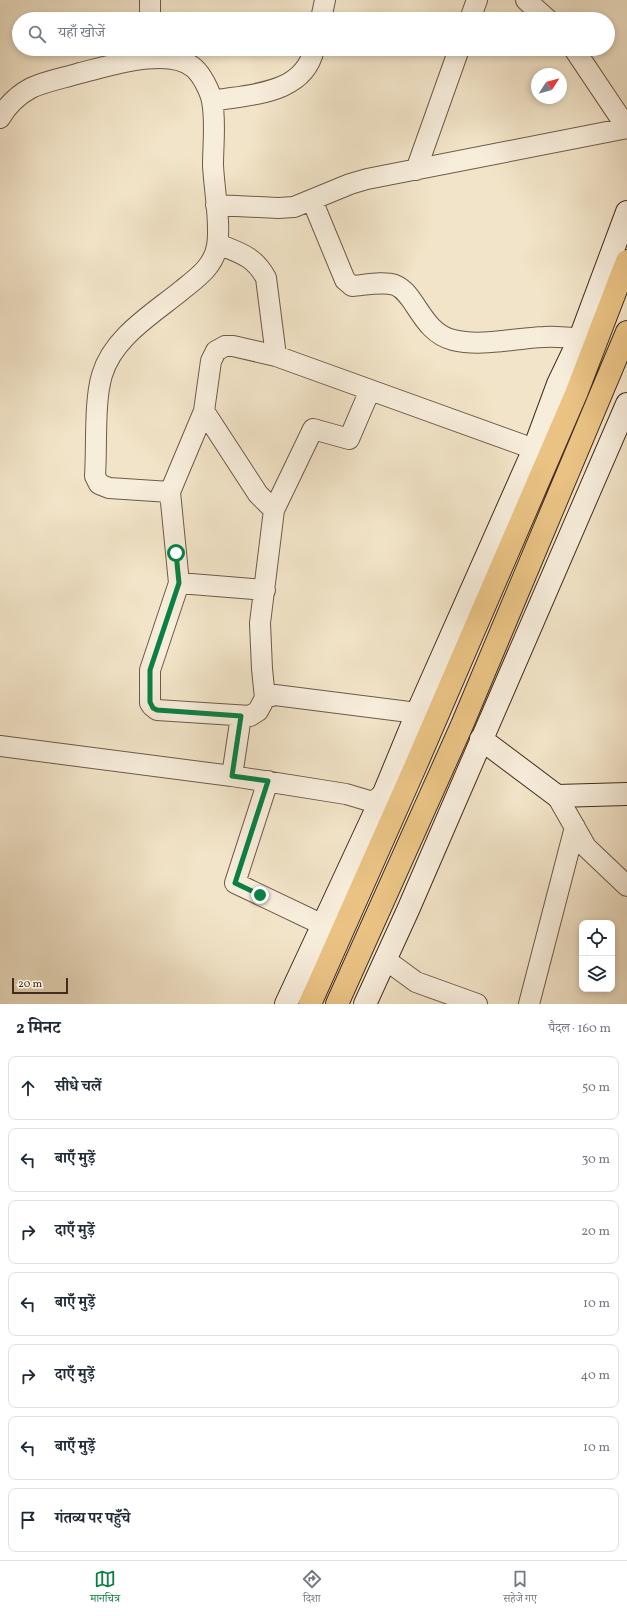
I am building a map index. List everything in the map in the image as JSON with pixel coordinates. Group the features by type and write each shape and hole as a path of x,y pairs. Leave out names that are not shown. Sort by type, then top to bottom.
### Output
{"highway":[{"path":"310,1004 419,758 573,402 627,261"},
{"path":"337,1004 462,725 627,332"}],"street":[{"path":"150,0 150,12"},
{"path":"322,12 325,0"},
{"path":"473,12 477,0"},
{"path":"526,0 539,12"},
{"path":"2,106 31,88 142,56"},
{"path":"162,56 174,59 194,68 207,86 212,101 218,244 216,254 203,273 123,340 110,357 102,374 98,395 97,481 102,486 109,488 170,492"},
{"path":"212,101 276,90 303,74 313,56"},
{"path":"416,170 457,56"},
{"path":"216,205 278,208 294,206 350,184 627,128 590,69 580,56"},
{"path":"312,200 348,284 352,286 395,285 406,295 432,329 442,336 453,340 472,343 544,337 580,338"},
{"path":"286,1004 384,793 417,713 534,449 558,384 580,338 627,212"},
{"path":"218,244 253,260 260,267 266,278 276,356"},
{"path":"370,390 349,439 313,429 274,510 260,629 265,698 256,713 250,716 241,716 157,710 151,705 150,670 179,583 170,492 204,411 211,361 216,351 225,346 232,346 276,356 534,449"},
{"path":"365,1004 386,960 627,404"},
{"path":"204,411 258,494 274,510"},
{"path":"179,583 264,590"},
{"path":"265,698 275,695 417,713"},
{"path":"232,776 241,716"},
{"path":"481,738 557,796 586,847 627,886"},
{"path":"0,746 268,781 346,794 373,802 384,793"},
{"path":"268,781 235,883 323,925"},
{"path":"557,796 627,794"},
{"path":"529,1004 575,827"},
{"path":"386,960 416,982 477,1004"}],"route":[{"path":"176,553 179,583 150,670 150,702 153,708 157,710 241,716 232,776 268,781 235,883 260,895"}]}
